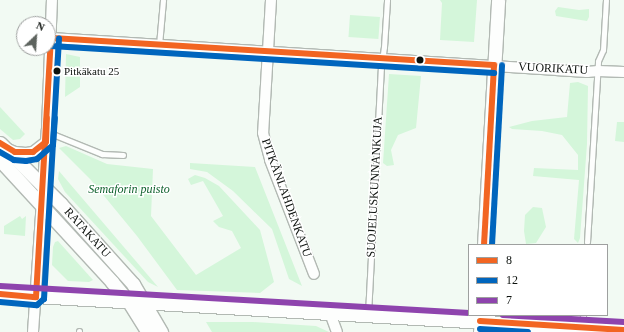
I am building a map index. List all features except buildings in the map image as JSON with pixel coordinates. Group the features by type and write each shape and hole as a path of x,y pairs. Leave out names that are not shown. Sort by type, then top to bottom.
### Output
{"main road":[{"path":"484,244 498,0"},
{"name":"RATAKATU","path":"2,145 43,186 133,284 161,332"},
{"name":"RATAKATU","path":"0,160 94,261 129,302 148,332"},
{"path":"0,294 479,323 582,321 624,330"}],"street":[{"path":"52,0 52,16"},
{"name":"PITKÄNLAHDENKATU","path":"271,0 263,133 270,160 314,274"},
{"name":"VUORIKATU","path":"56,38 587,72 598,70 624,72"},
{"path":"33,332 47,129 50,56"},
{"path":"2,145 14,152 26,153 33,152 46,142"},
{"path":"330,313 337,332"}],"lane":[{"path":"159,45 163,0"},
{"name":"SUOJELUSKUNNANKUJA","path":"368,316 382,58 387,0"},
{"path":"587,242 598,61 603,50 606,0"},
{"path":"47,129 55,135 102,154 123,155"}],"green space":[{"path":"440,0 477,0 474,42 440,40 442,3"},
{"path":"558,7 579,10 589,9 589,17 587,21 556,16 555,11"},
{"path":"350,15 380,17 378,39 348,37"},
{"path":"66,54 80,57 80,87 65,97"},
{"path":"389,74 421,76 416,128 398,135 391,150 394,165 387,166 383,163"},
{"path":"578,82 588,86 587,144 580,238 578,243 574,239 579,180 533,176 534,168 578,170 578,155 562,135 542,131 512,129 509,127 532,121 567,117 570,83"},
{"path":"0,107 25,134 20,139 13,140 0,129"},
{"path":"617,122 624,122 624,142 615,141"},
{"name":"Semaforin puisto","path":"66,146 107,164 153,169 151,216 196,275 241,248 232,231 219,227 213,221 223,216 203,181 191,185 188,179 195,175 205,178 219,186 260,230 274,282 260,293 177,290 137,236 91,180 59,148"},
{"path":"190,163 255,167 302,286 289,279 272,229 233,191 207,172 190,169"},
{"path":"59,171 158,287 148,282 65,192 58,179"},
{"path":"533,207 542,208 546,227 536,243 526,244 524,231 525,215"},
{"path":"20,216 22,219 26,216 25,236 4,234 4,226"},
{"path":"58,241 93,280 89,282 68,281 52,265 53,247 55,242"},
{"path":"206,322 253,322 316,326 329,332 212,332"}],"transit line":[{"name":"8","path":"56,38 494,65"},
{"name":"12","path":"0,302 37,305 44,299 59,38"},
{"name":"12","path":"56,46 494,73"},
{"name":"8","path":"0,294 36,297 50,56"},
{"name":"8","path":"484,244 494,65"},
{"name":"12","path":"492,244 502,65"},
{"name":"8","path":"0,143 15,152 33,152 46,142 47,118"},
{"name":"12","path":"0,152 14,160 26,161 37,159 53,145 55,118"},
{"name":"7","path":"0,286 468,313"},
{"name":"7","path":"520,316 624,322"},
{"name":"8","path":"480,321 624,330"},
{"name":"12","path":"480,329 528,332"}],"place":[{"name":"Pitkäkatu 25","path":"57,71"}]}
